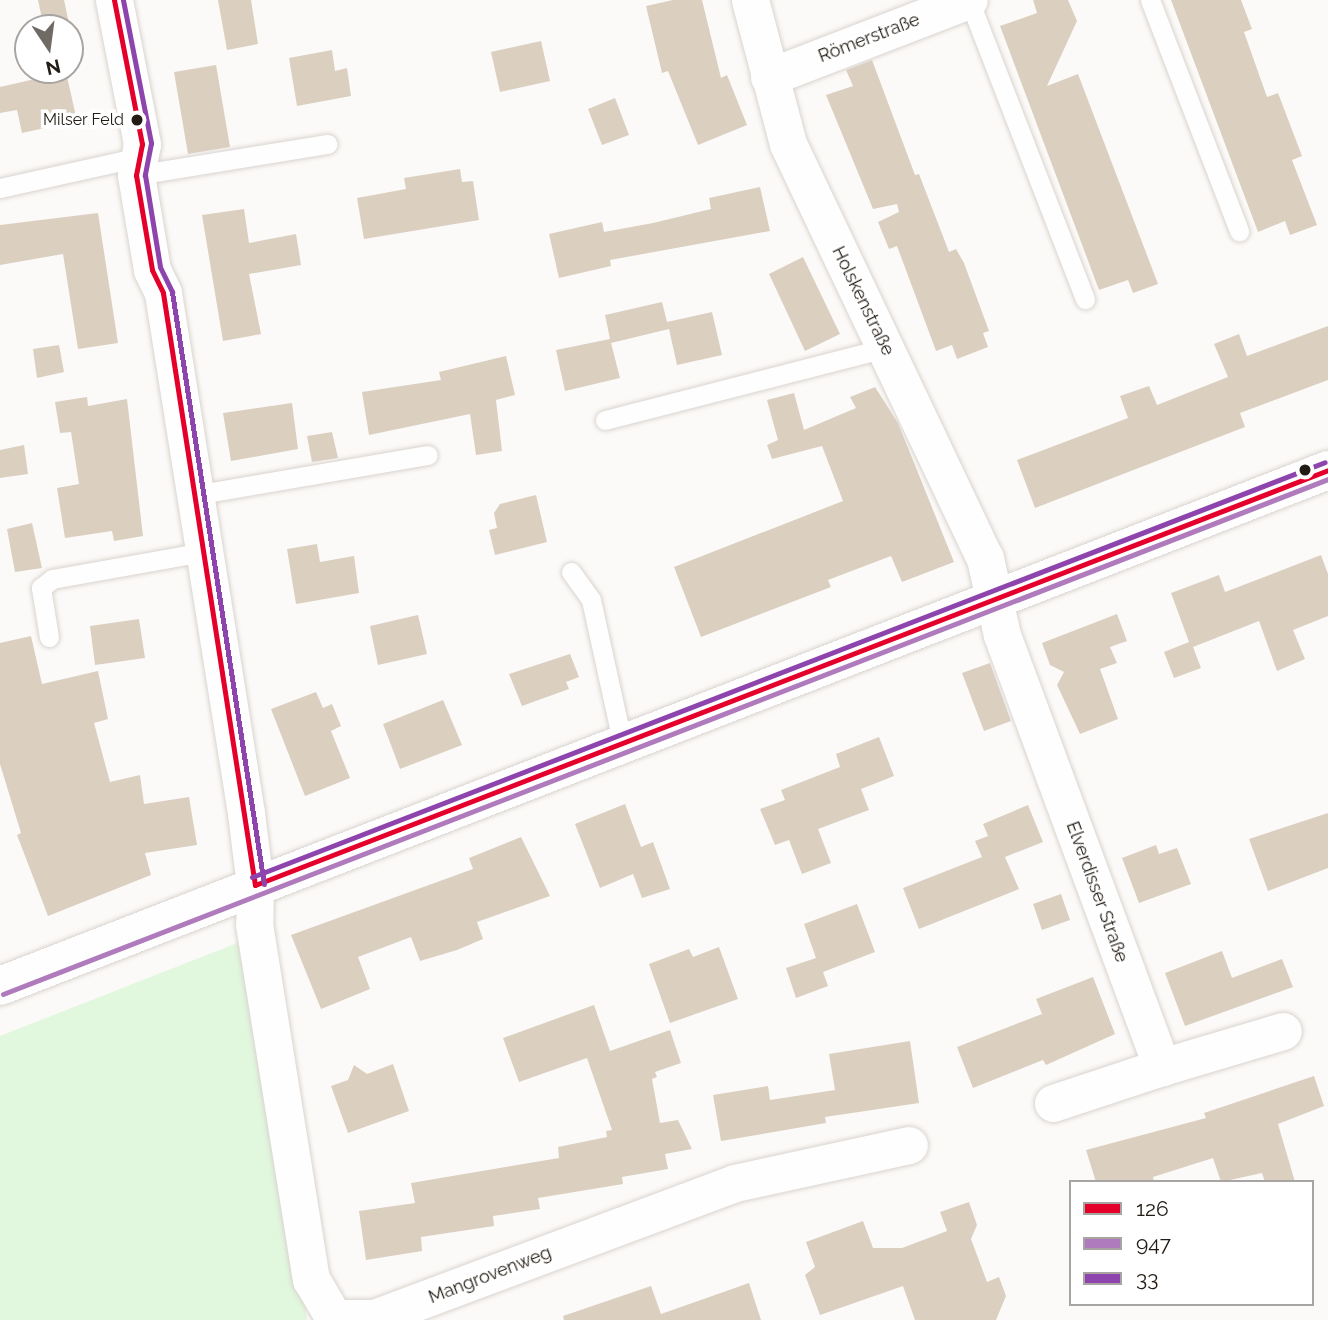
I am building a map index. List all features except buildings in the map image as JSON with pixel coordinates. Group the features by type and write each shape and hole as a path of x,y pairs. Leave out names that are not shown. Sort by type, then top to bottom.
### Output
{"street":[{"path":"114,0 140,131 138,166 152,270 163,293 204,552 248,887"},
{"name":"Holskenstraße","path":"750,0 788,144 985,558 996,596"},
{"name":"Römerstraße","path":"769,77 969,0"},
{"path":"0,986 622,741 1328,470"},
{"name":"Elverdisser Straße","path":"996,596 1002,635 1162,1067"},
{"name":"Mangrovenweg","path":"248,887 311,1279 334,1318 374,1318 735,1183 909,1145"},
{"path":"1053,1103 1283,1031"}],"lane":[{"path":"969,0 1085,299"},
{"path":"1150,0 1239,231"},
{"path":"0,188 138,166 328,144"},
{"path":"604,420 886,348"},
{"path":"194,495 428,455"},
{"path":"49,637 41,588 52,579 204,552"},
{"path":"571,572 592,600 622,741"}],"green space":[{"path":"250,938 307,1320 0,1320 0,1036"}],"transit line":[{"name":"126","path":"114,0 142,144 136,175 152,270 163,293 255,885"},
{"name":"33","path":"123,0 151,143 145,175 160,267 172,292 264,884"},
{"name":"33","path":"252,877 1325,462"},
{"name":"126","path":"255,885 1328,470"},
{"name":"947","path":"3,994 1328,479"}],"place":[{"name":"Milser Feld","path":"137,120"}]}
